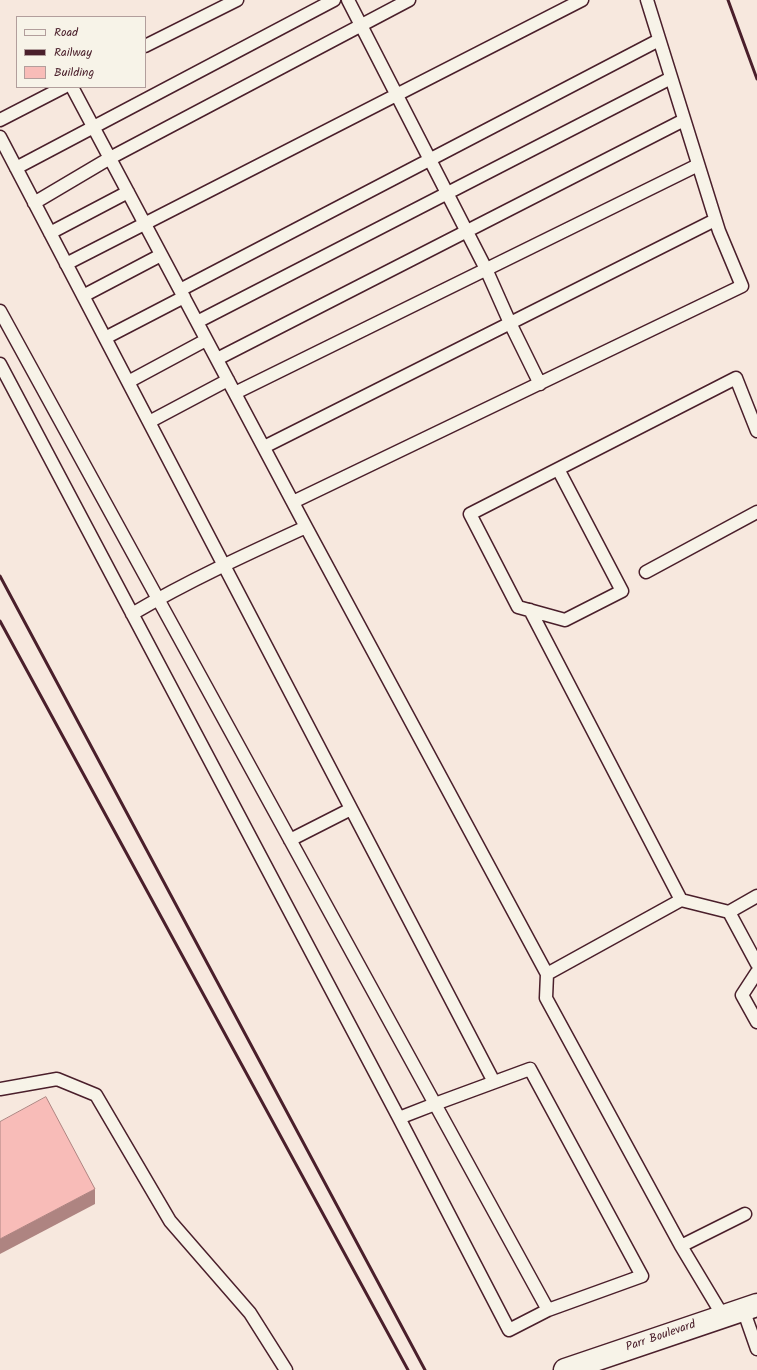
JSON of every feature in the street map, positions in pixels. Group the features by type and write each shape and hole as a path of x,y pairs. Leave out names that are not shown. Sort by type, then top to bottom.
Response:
{"street":[{"name":"Parr Boulevard","path":"565,1370 750,1307"}],"lane":[{"path":"146,46 237,0"},
{"path":"16,168 334,0"},
{"path":"348,0 448,193 486,269 510,323 540,384"},
{"path":"34,203 110,158 409,0"},
{"path":"66,264 582,0"},
{"path":"293,502 742,286 715,220 647,0"},
{"path":"105,338 182,294 431,160 659,40"},
{"path":"197,322 671,78"},
{"path":"0,120 62,88"},
{"path":"73,88 206,340 548,974 546,998 681,1246 722,1316"},
{"path":"217,359 684,120"},
{"path":"0,137 494,1082"},
{"path":"235,393 698,165"},
{"path":"50,233 128,192"},
{"path":"264,447 715,220"},
{"path":"83,296 161,255"},
{"path":"0,311 548,1310"},
{"path":"128,382 206,340"},
{"path":"0,364 399,1118 509,1330 548,1310 642,1276 530,1069 399,1118"},
{"path":"558,469 622,591 566,620 518,607 470,514 558,469 736,378 757,431"},
{"path":"149,422 228,380"},
{"path":"646,572 757,512"},
{"path":"132,614 223,565 306,526"},
{"path":"530,610 681,900"},
{"path":"290,840 351,809"},
{"path":"548,974 681,900 729,912 757,896"},
{"path":"729,912 757,964"},
{"path":"757,972 742,995 757,1022"},
{"path":"0,1089 57,1079 96,1095 170,1221 250,1313 286,1370"},
{"path":"681,1246 745,1214"},
{"path":"750,1307 757,1349"}],"building":[{"path":"46,1097 95,1189 0,1239 0,1122"}],"railway":[{"path":"728,0 757,79"},
{"path":"0,576 425,1370"},
{"path":"0,621 408,1370"}]}
